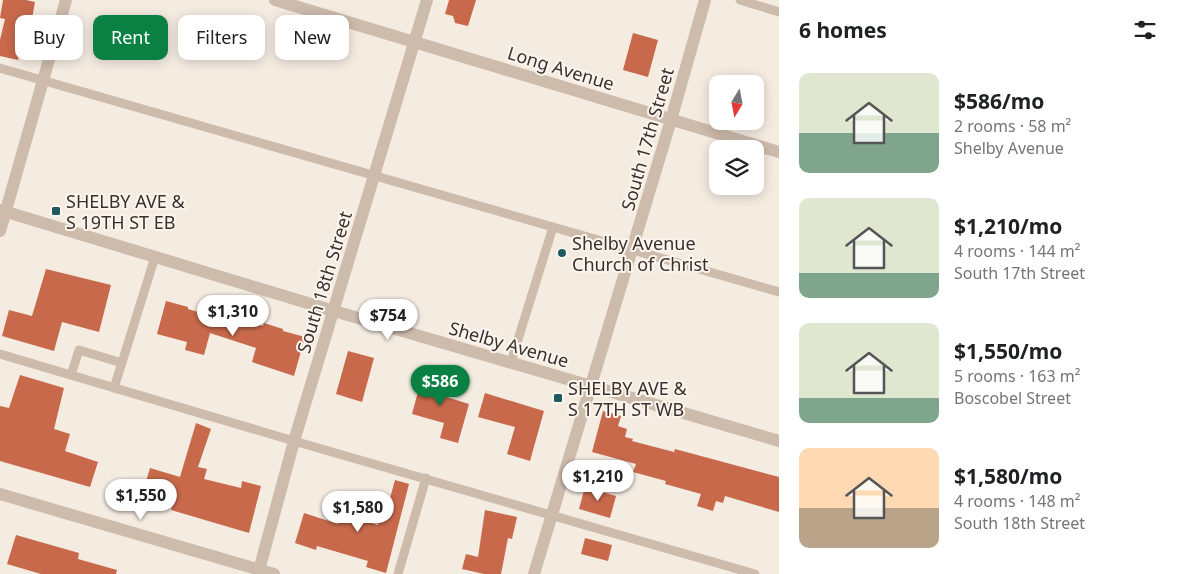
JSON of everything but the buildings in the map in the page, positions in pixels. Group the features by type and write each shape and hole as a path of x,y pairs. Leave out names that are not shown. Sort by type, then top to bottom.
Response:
{"street":[{"path":"0,231 3,211 66,0"},
{"name":"Long Avenue","path":"275,0 779,152"},
{"name":"South 18th Street","path":"258,572 294,441 427,0"},
{"name":"South 17th Street","path":"534,574 671,120 705,0"},
{"name":"Shelby Avenue","path":"3,211 334,311 779,441"},
{"path":"0,494 258,572 274,574"}],"lane":[{"path":"740,0 779,12"},
{"path":"0,68 779,292"},
{"path":"511,362 553,227"},
{"path":"114,388 155,257"},
{"path":"71,375 79,350 122,363"},
{"path":"0,354 755,574"},
{"path":"398,574 426,478"}],"place":[{"name":"SHELBY AVE & S 19TH ST EB","path":"56,211"},
{"name":"Shelby Avenue Church of Christ","path":"562,253"},
{"name":"SHELBY AVE & S 17TH ST WB","path":"558,398"}]}
